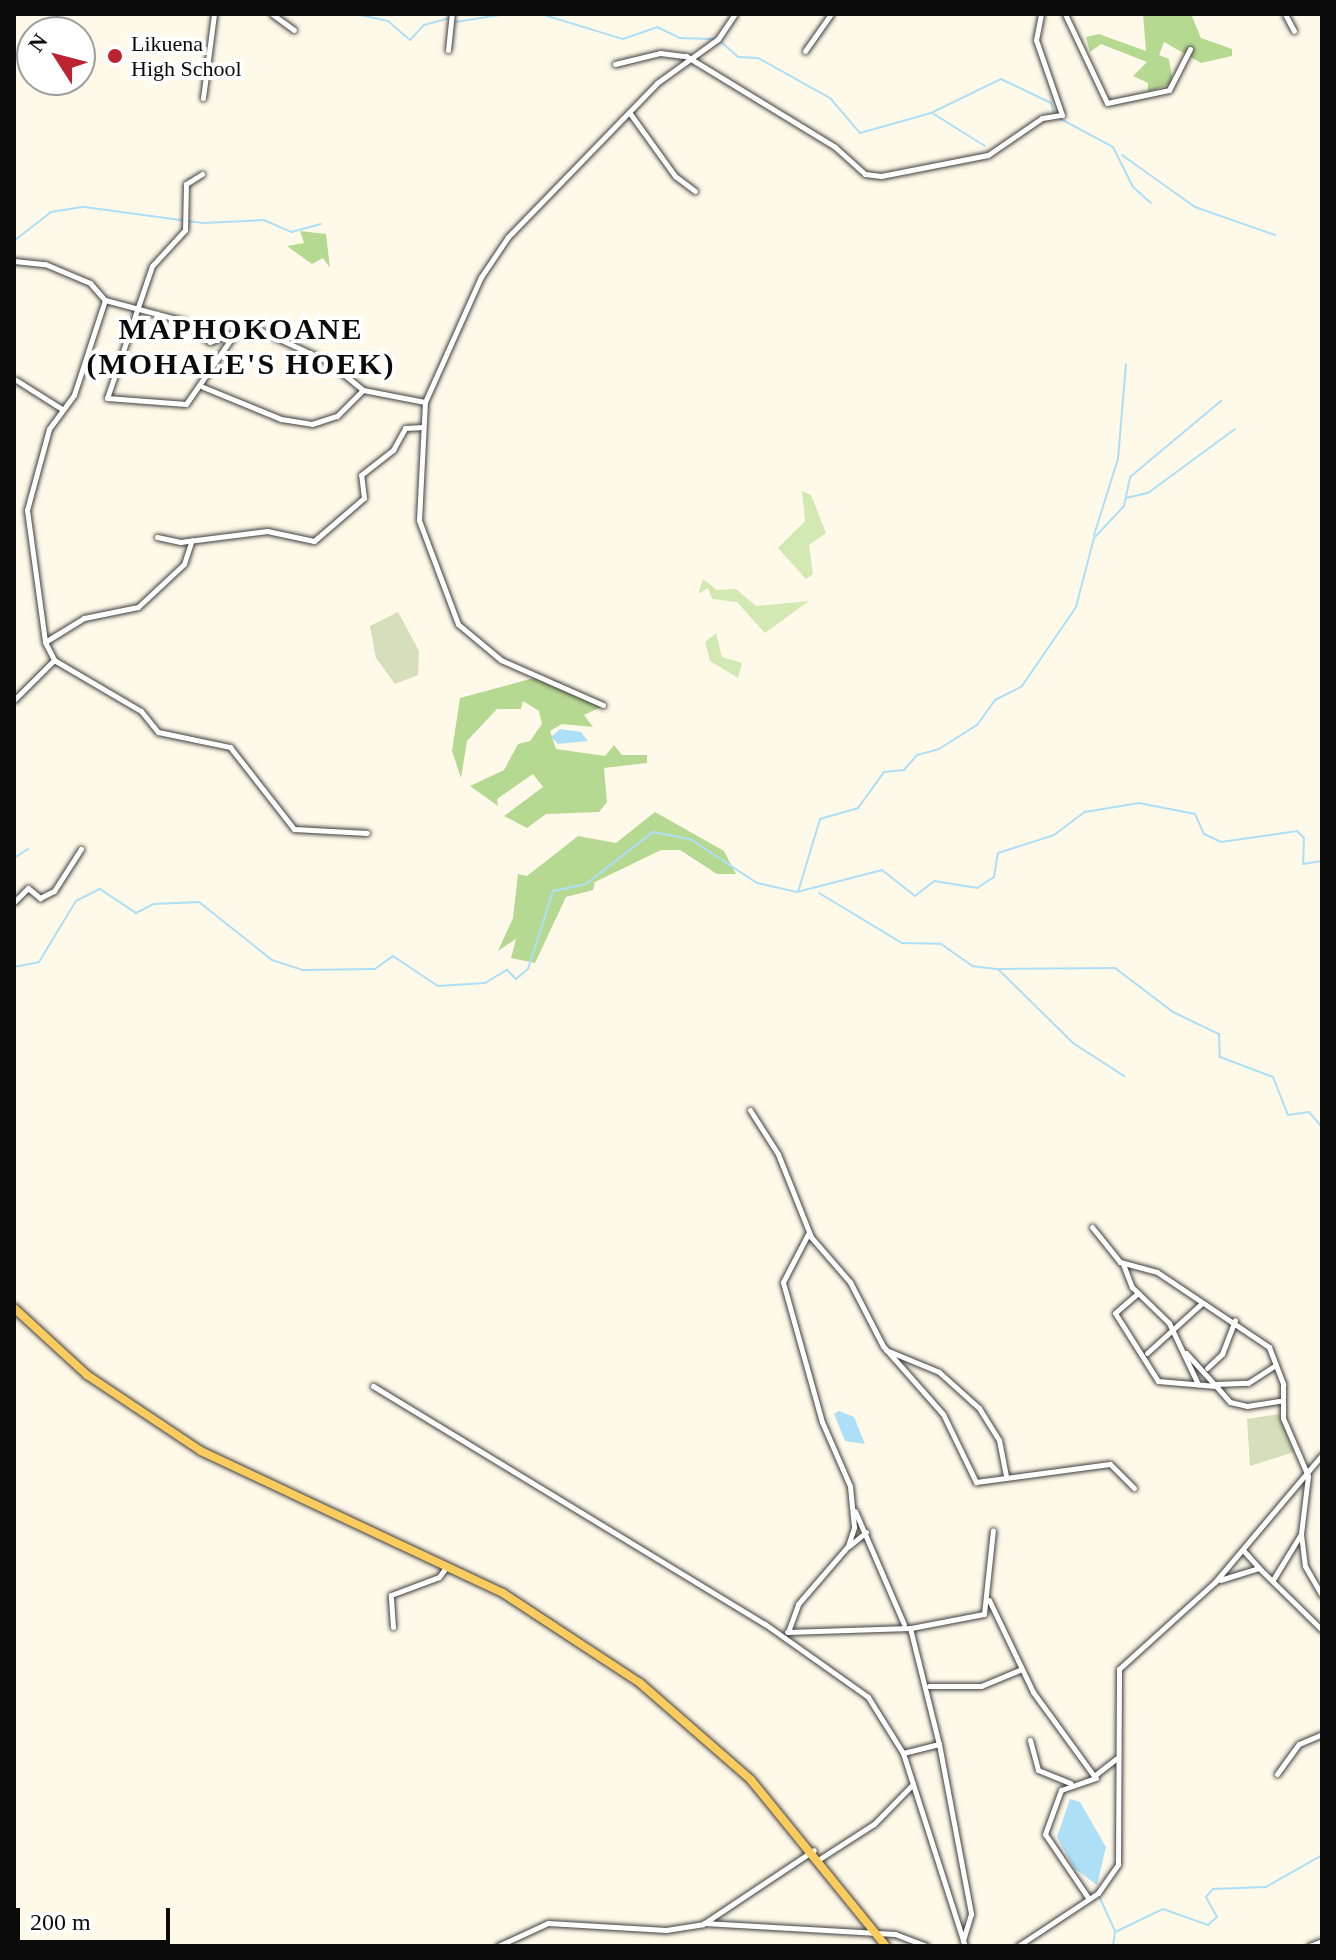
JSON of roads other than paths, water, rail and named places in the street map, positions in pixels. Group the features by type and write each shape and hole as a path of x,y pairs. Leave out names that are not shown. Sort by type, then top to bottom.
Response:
{"main road":[{"path":"14,1308 87,1375 201,1451 447,1566 540,1616 649,1690 740,1770 821,1858 886,1946"}],"street":[{"path":"203,98 214,14"},
{"path":"272,14 294,30"},
{"path":"448,50 452,14"},
{"path":"603,705 501,660 462,631 419,520 425,402 499,248 629,112 691,58 735,14"},
{"path":"805,51 831,14"},
{"path":"615,64 660,53 691,58 835,147 865,174 881,176 988,155 1042,118 1062,115 1036,43 1041,14"},
{"path":"1065,14 1107,103 1169,90 1190,49"},
{"path":"1285,14 1294,31"},
{"path":"629,112 675,176 695,191"},
{"path":"202,174 186,184 185,230 152,266 134,307 107,398 161,407 186,404 203,387 241,325 251,326 329,362 363,390 425,402"},
{"path":"14,261 84,280 105,300 184,321 206,341 234,335"},
{"path":"105,300 62,409 49,429 27,510 45,642 54,660 141,711 158,732 230,747 294,829 367,833"},
{"path":"16,380 62,409"},
{"path":"203,387 281,419 312,424 337,416 363,390"},
{"path":"157,537 192,540 267,531 314,541 364,498 361,475 393,450 405,428 423,427"},
{"path":"45,642 84,618 138,607 184,564 192,540"},
{"path":"14,700 54,660"},
{"path":"14,902 28,888 40,898 54,891 81,849"},
{"path":"750,1110 778,1154 809,1232 850,1282 886,1350 943,1414 976,1482 1110,1464 1134,1488"},
{"path":"1092,1227 1123,1263 1138,1293 1171,1327 1198,1384"},
{"path":"809,1232 783,1282 854,1508 907,1626 929,1686 971,1914 964,1944"},
{"path":"1123,1263 1157,1272 1201,1304 1235,1320 1264,1340 1276,1365 1286,1427 1308,1476 1301,1534 1305,1566 1322,1596"},
{"path":"1138,1293 1115,1313 1147,1353 1158,1381 1215,1385 1248,1383 1276,1365"},
{"path":"1147,1353 1171,1327 1201,1304"},
{"path":"1207,1368 1222,1354 1235,1320"},
{"path":"886,1350 939,1372 979,1408 996,1433 1006,1476"},
{"path":"1185,1354 1207,1368 1215,1385 1240,1405 1283,1400"},
{"path":"373,1386 776,1632 868,1697 903,1753 964,1944"},
{"path":"1018,1946 1089,1899 1118,1864 1116,1758 1119,1669 1215,1582 1308,1476 1322,1455"},
{"path":"848,1546 854,1508"},
{"path":"776,1632 907,1626 980,1616 989,1600 993,1530"},
{"path":"788,1632 798,1604 848,1546 866,1532"},
{"path":"1274,1578 1301,1534"},
{"path":"1243,1550 1322,1630"},
{"path":"393,1627 391,1595 439,1577 447,1566"},
{"path":"1215,1582 1259,1568"},
{"path":"989,1600 1022,1669 1096,1778"},
{"path":"929,1686 981,1686 1022,1669"},
{"path":"1277,1774 1299,1744 1322,1734"},
{"path":"1030,1740 1038,1770 1071,1783"},
{"path":"903,1753 939,1744"},
{"path":"1089,1899 1045,1834 1061,1790 1071,1783 1096,1778 1116,1758"},
{"path":"821,1858 874,1824 913,1784"},
{"path":"703,1924 814,1850"},
{"path":"498,1946 548,1923 666,1930 751,1921 879,1936 927,1946"},
{"path":"1309,1946 1322,1941"}],"water":[{"path":"560,729 581,732 588,741 558,744 551,737"},
{"path":"839,1411 854,1417 865,1444 845,1441 834,1414"},
{"path":"1070,1799 1080,1802 1106,1847 1097,1885 1074,1868 1057,1837"}],"waterway":[{"path":"355,14 388,21 410,40 424,25 450,18"},
{"path":"455,22 506,14"},
{"path":"520,14 531,14"},
{"path":"541,14 623,39 657,27 680,38 718,39 738,57 758,58 830,98 860,133 931,113 1001,79 1051,103 1054,113"},
{"path":"932,113 985,146"},
{"path":"1059,118 1113,147 1133,187 1151,203"},
{"path":"1122,155 1195,207 1275,235"},
{"path":"14,241 51,212 84,207 203,223 264,220 291,232 321,224"},
{"path":"1094,535 1118,459 1126,364"},
{"path":"798,892 820,819 858,808 884,772 904,770 917,755 939,749 977,725 995,700 1022,686 1076,607 1094,538 1124,506 1130,477 1221,401"},
{"path":"1126,498 1148,493 1235,429"},
{"path":"14,967 39,962 76,901 100,889 136,913 154,904 199,902 272,960 302,970 375,969 393,956 438,986 485,983 507,970 516,979 528,969 553,891 586,884 653,832 690,839 757,883 797,892 882,870 915,896 934,881 977,888 994,877 998,853 1054,835 1085,812 1139,803 1195,814 1204,834 1221,842 1297,831 1304,838 1303,864 1322,861"},
{"path":"14,858 28,849"},
{"path":"819,893 902,943 941,944 972,966 998,969 1073,1043 1124,1076"},
{"path":"998,969 1115,968 1173,1012 1219,1034 1220,1057 1273,1077 1288,1115 1309,1112 1322,1127"},
{"path":"1113,1946 1115,1932 1163,1909 1208,1925 1217,1917 1206,1897 1213,1889 1266,1887 1322,1855"},
{"path":"1098,1894 1115,1931"}],"place":[{"name":"Likuena High School","path":"115,56"}],"district":[{"name":"MAPHOKOANE (MOHALE'S HOEK)","path":"241,346"}]}
